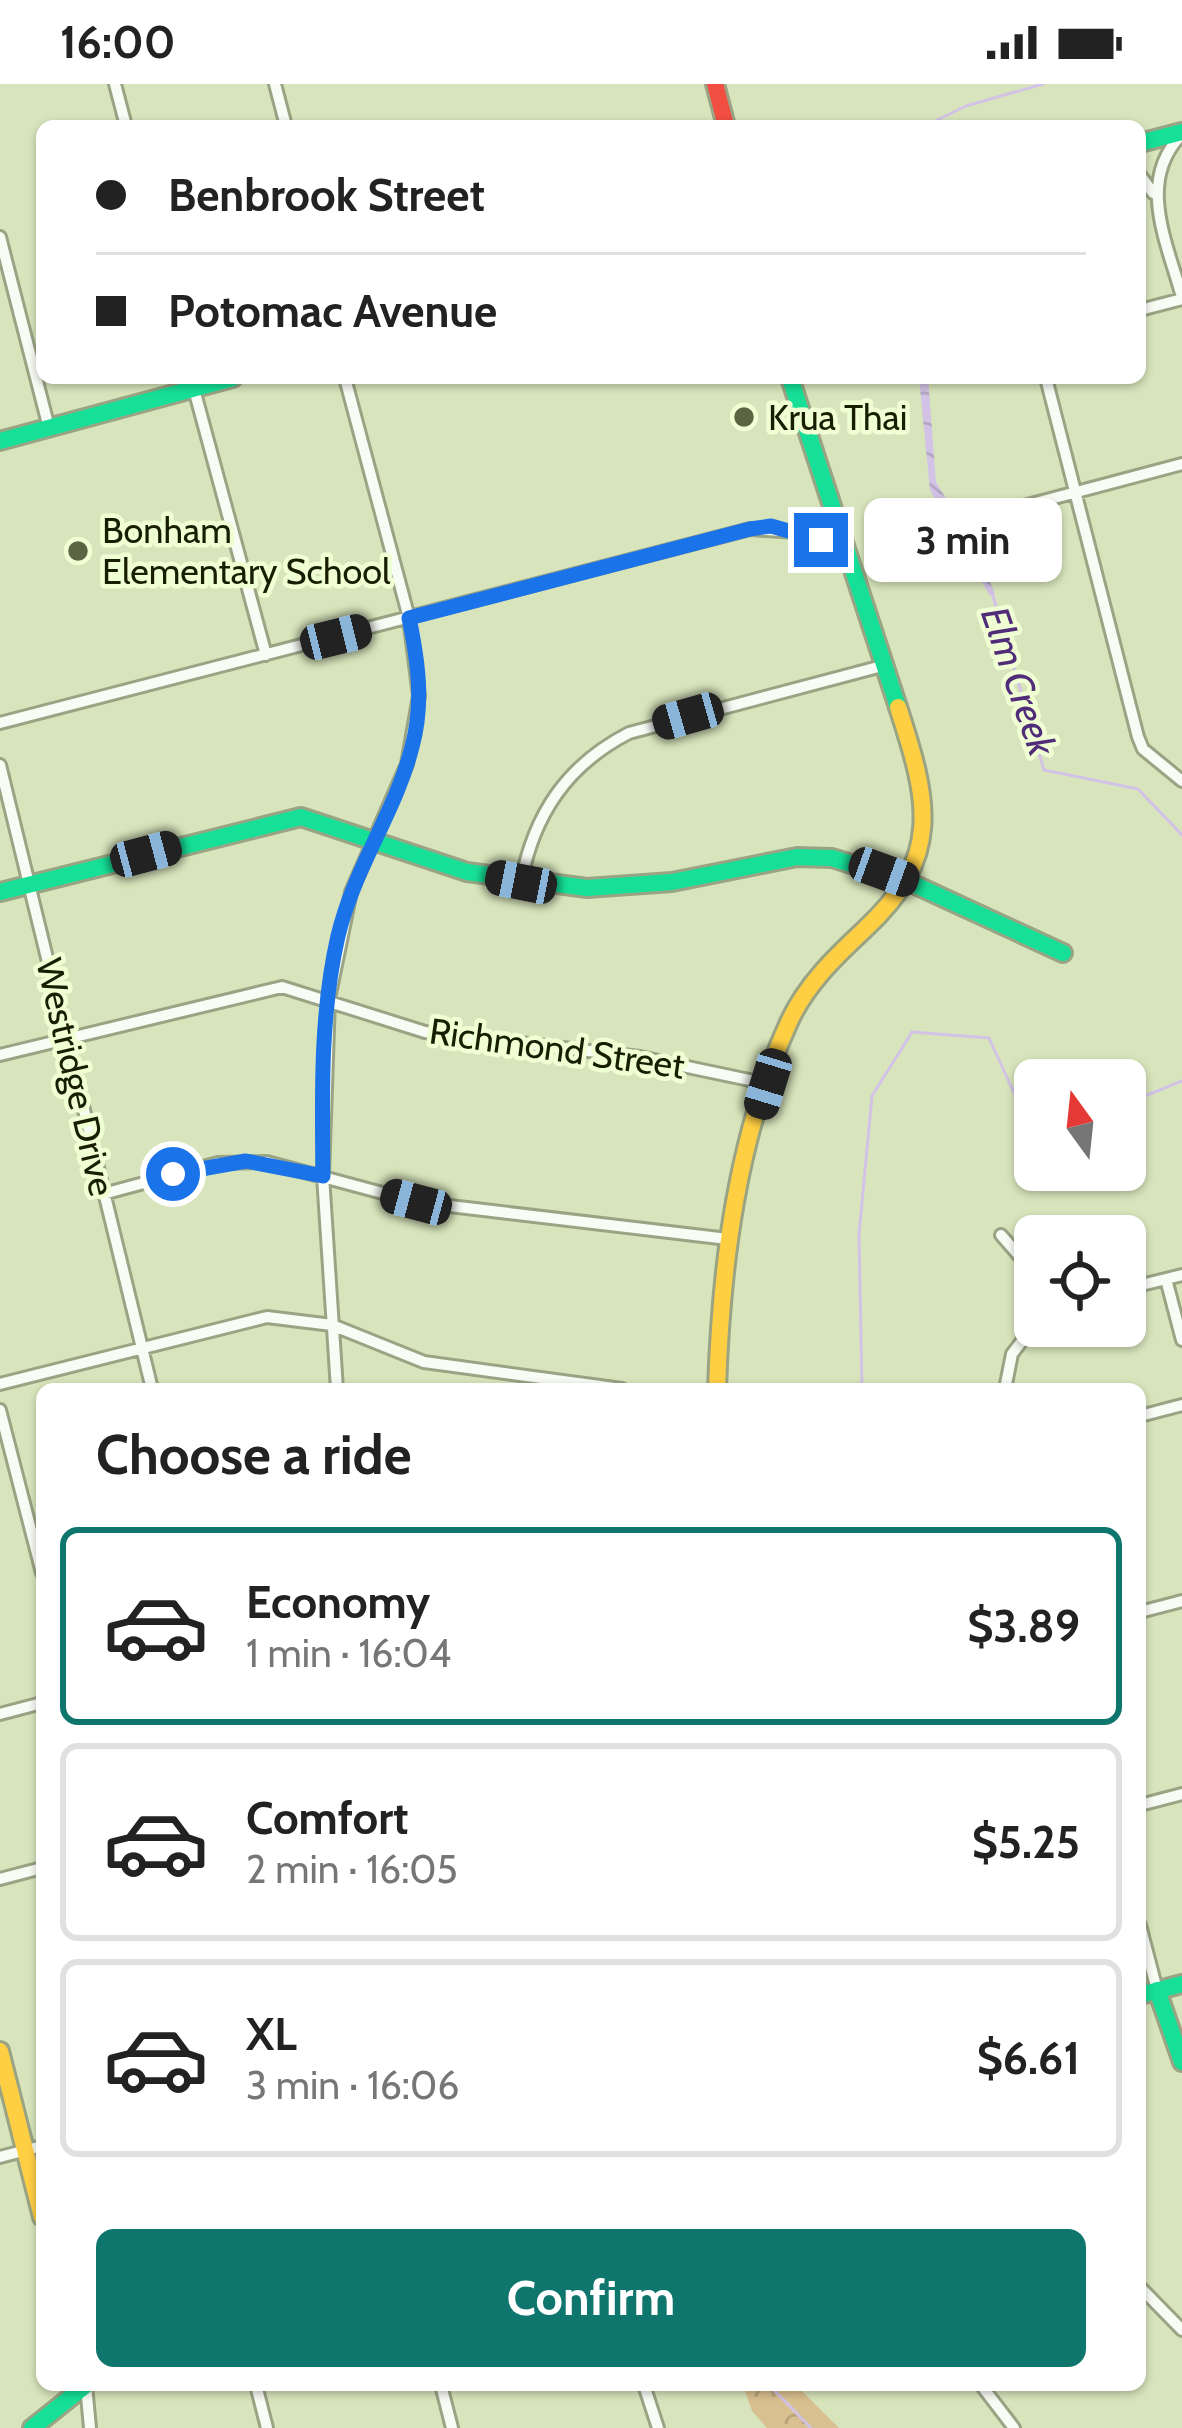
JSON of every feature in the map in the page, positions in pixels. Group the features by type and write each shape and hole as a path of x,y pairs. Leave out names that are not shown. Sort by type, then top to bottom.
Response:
{"street":[{"path":"115,84 124,120"},
{"path":"274,84 284,120"},
{"path":"719,85 725,120"},
{"path":"1146,142 1182,133"},
{"path":"1155,196 1162,163 1182,133"},
{"path":"1146,183 1155,196 1182,298 1146,308"},
{"path":"0,237 5,280 49,428"},
{"path":"0,441 189,384"},
{"path":"192,384 266,655"},
{"path":"337,1383 323,1176 329,999 338,939 371,840 407,764 417,724 419,678 409,618 346,384"},
{"path":"717,1383 728,1240 768,1084 791,1018 808,990 847,946 893,907 909,882 921,860 926,802 792,384"},
{"path":"1048,384 1141,745 1182,781"},
{"path":"1005,511 1182,464"},
{"path":"0,723 750,529 771,526 844,549"},
{"path":"521,882 528,850 548,806 566,778 605,745 629,733 882,666"},
{"name":"Westridge Drive","path":"0,765 150,1383"},
{"path":"0,892 286,819 321,821 467,872 521,882 587,887 672,882 797,857 859,863 1064,953"},
{"name":"Richmond Street","path":"0,1055 264,988 329,999 425,1032 640,1057 768,1084"},
{"path":"103,1194 232,1162 267,1162 416,1202 728,1240"},
{"path":"1001,1235 1014,1250"},
{"path":"1146,1284 1182,1275"},
{"path":"1166,1279 1182,1340"},
{"path":"0,1384 267,1318 332,1325 424,1362 578,1383"},
{"path":"1007,1383 1017,1347"},
{"path":"1146,1414 1182,1405"},
{"path":"0,1410 36,1550"},
{"path":"1146,1610 1182,1601"},
{"path":"0,1714 36,1705"},
{"path":"1146,1803 1182,1794"},
{"path":"0,1879 36,1870"},
{"path":"1182,1984 1148,1993 1182,2062"},
{"path":"0,2051 34,2149 0,2158"},
{"path":"1146,2293 1182,2330"},
{"path":"38,2425 79,2391"},
{"path":"87,2391 90,2428"},
{"path":"258,2391 267,2428"},
{"path":"443,2391 452,2428"},
{"path":"646,2391 658,2428"},
{"path":"986,2391 1014,2428"}],"green space":[{"path":"745,2391 802,2391 839,2428 767,2428 752,2411"}],"water":[{"path":"920,384 928,384 936,482 978,552 995,594 990,596 930,490"}],"waterway":[{"name":"Elm Creek","path":"937,120 966,106 1043,84"},
{"name":"Elm Creek","path":"993,596 1044,770 1138,789 1182,835"},
{"name":"Elm Creek","path":"862,1383 859,1234 872,1096 912,1032 989,1038 1014,1093"},
{"name":"Elm Creek","path":"1146,1096 1182,1081"},
{"name":"Elm Creek","path":"775,2391 811,2428"}],"traffic: fast":[{"path":"1146,141 1182,132"},
{"path":"0,441 211,384"},
{"path":"792,384 898,707"},
{"path":"0,892 301,817 467,872 587,888 672,882 797,857 832,858 909,882 1063,953"},
{"path":"1146,1993 1182,1984"},
{"path":"1157,1990 1182,2062"},
{"path":"32,2428 78,2391"}],"traffic: slow":[{"path":"717,1383 735,1202 771,1065 804,996 889,903 918,852 922,800 898,707"},
{"path":"0,2051 36,2193"}],"traffic: jam":[{"path":"715,84 724,120"}],"place":[{"name":"Krua Thai","path":"744,417"},
{"name":"Bonham Elementary School","path":"78,551"}],"route":[{"path":"173,1174 246,1161 323,1176 322,1070 338,939 371,840 407,764 417,724 419,678 409,618 750,529 771,526 821,540"}]}
